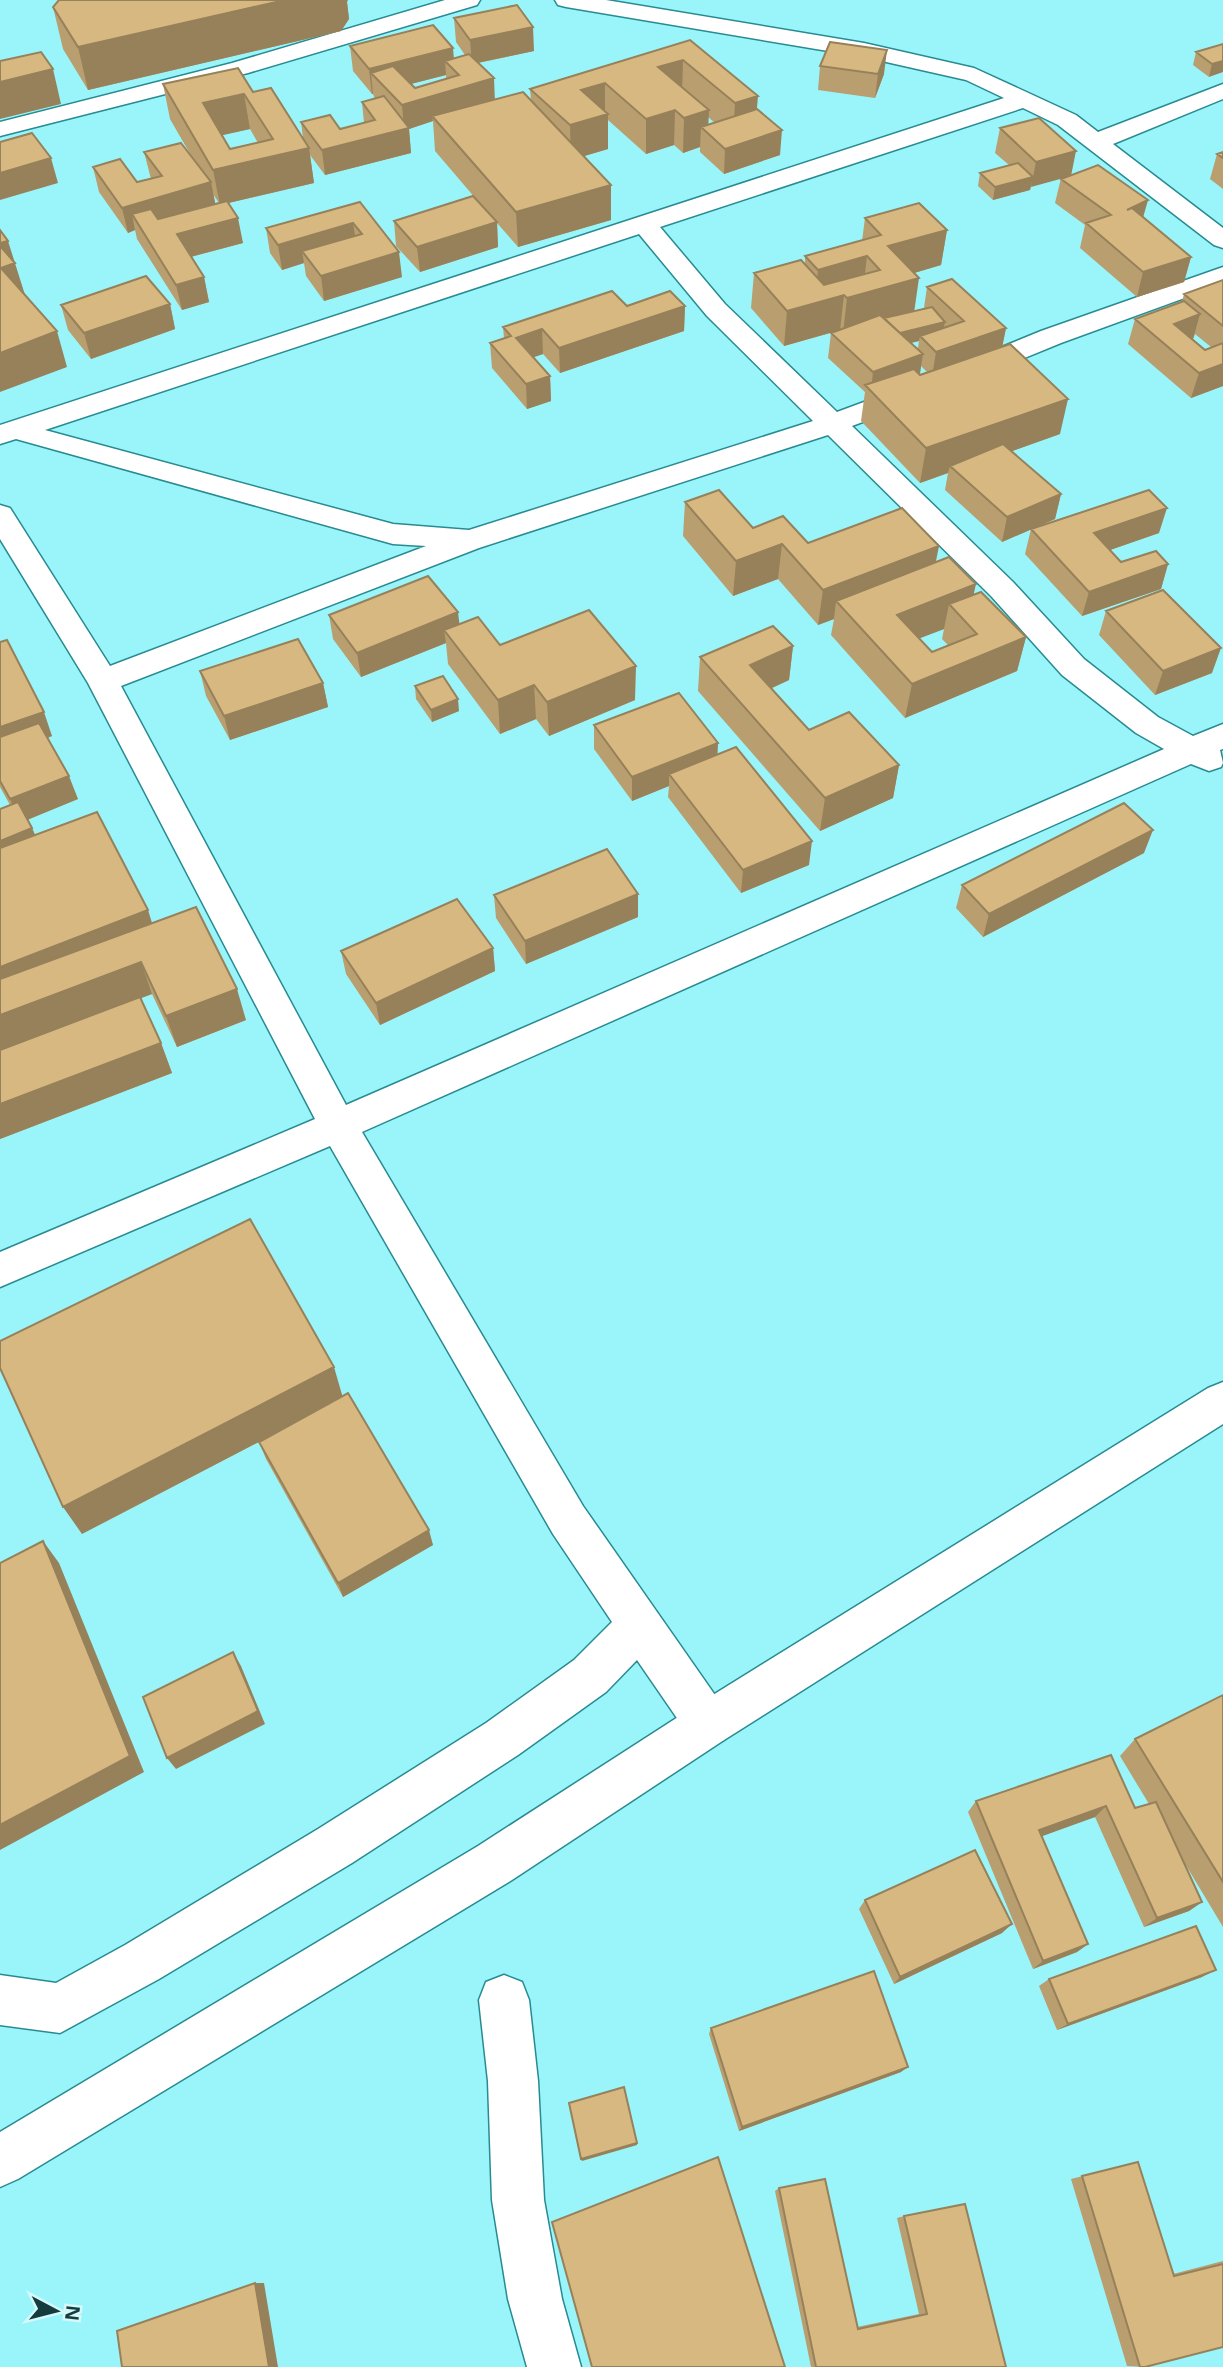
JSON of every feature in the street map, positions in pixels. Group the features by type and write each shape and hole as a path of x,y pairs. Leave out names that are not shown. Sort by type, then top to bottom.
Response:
{"main road":[{"path":"0,130 240,68 469,0"},
{"path":"566,0 864,50 974,75 1067,120 1098,141 1223,240"},
{"path":"1098,141 1223,91"},
{"path":"7,432 1026,99"},
{"path":"643,223 716,310 1002,589 1073,667 1147,725 1213,751"},
{"path":"103,681 473,539 617,491 836,425 1051,337 1223,275"},
{"path":"7,432 393,534 473,539"},
{"path":"0,515 103,681 338,1126 568,1520 708,1724"},
{"path":"393,534 411,563"},
{"path":"0,1270 1213,751"},
{"path":"0,2161 495,1863 708,1724 1223,1401"},
{"path":"0,2000 60,2008 142,1962 335,1846 502,1739 590,1675 639,1626"},
{"path":"504,2000 513,2081 518,2200 535,2299 554,2367"}],"building":[{"path":"59,0 285,0 78,47 53,7"},
{"path":"517,5 533,27 470,40 454,18"},
{"path":"433,25 453,48 369,69 350,46"},
{"path":"690,40 758,96 735,103 683,60 658,67 709,110 684,118 675,110 646,119 605,83 581,90 608,114 570,125 530,89"},
{"path":"830,42 887,50 878,74 820,66"},
{"path":"1223,44 1223,61 1212,64 1196,52"},
{"path":"41,52 53,69 0,82 0,61"},
{"path":"469,54 494,78 402,105 371,73 393,66 415,88 459,75 445,61"},
{"path":"238,68 253,92 271,88 309,148 213,170 163,84","holes":["244,94 273,139 230,149 203,103"]},
{"path":"523,92 611,185 516,212 432,116"},
{"path":"384,96 409,128 322,150 301,122 330,115 340,129 375,120 362,102"},
{"path":"757,109 782,130 725,149 701,127"},
{"path":"1039,118 1076,151 1036,162 1000,128"},
{"path":"32,133 51,158 0,173 0,142"},
{"path":"181,143 211,182 122,208 93,167 120,159 137,182 162,176 144,152"},
{"path":"1018,163 1033,177 995,187 980,173"},
{"path":"1098,165 1148,200 1127,210 1132,208 1191,257 1143,272 1086,223 1111,215 1061,179"},
{"path":"473,196 497,222 417,247 394,221"},
{"path":"227,201 238,218 177,234 204,277 176,285 132,214 151,209 158,219"},
{"path":"360,202 399,252 321,276 302,251 362,234 353,223 278,245 266,228"},
{"path":"919,203 947,230 888,246 919,278 787,311 754,273 801,260 824,285 880,270 867,256 818,270 805,256 881,235 865,218"},
{"path":"0,230 8,241 0,243"},
{"path":"0,246 15,263 1,268 57,331 0,353"},
{"path":"146,276 170,304 84,333 61,305"},
{"path":"952,279 1006,328 936,352 920,336 964,321 927,287"},
{"path":"1223,280 1223,326 1184,294"},
{"path":"612,291 627,306 670,291 685,306 559,348 542,329 516,338 550,376 526,384 490,343 511,336 503,327"},
{"path":"1184,301 1200,314 1174,324 1205,350 1223,343 1223,364 1199,373 1135,319"},
{"path":"932,307 945,322 900,333 884,318"},
{"path":"880,315 923,354 873,372 831,333"},
{"path":"1010,344 1068,399 926,448 865,385 914,369 920,375"},
{"path":"1003,444 1061,494 1007,517 950,466"},
{"path":"719,490 753,528 783,516 808,543 902,508 939,546 823,590 782,544 736,561 685,502"},
{"path":"1149,490 1167,508 1094,533 1121,562 1156,551 1168,564 1089,592 1031,529"},
{"path":"949,557 976,584 897,615 932,652 977,634 949,604 981,592 1026,637 912,684 836,601"},
{"path":"428,576 458,612 357,653 329,615"},
{"path":"1163,590 1221,648 1163,671 1106,611"},
{"path":"589,610 636,666 547,702 534,685 498,700 444,630 478,617 500,645"},
{"path":"773,626 793,646 750,665 809,730 849,712 899,765 825,798 700,657"},
{"path":"298,639 323,683 224,716 200,671"},
{"path":"7,640 44,712 0,727 0,642"},
{"path":"443,676 458,699 431,710 415,686"},
{"path":"679,693 718,743 632,777 594,725"},
{"path":"39,723 69,776 10,799 0,781 0,737"},
{"path":"736,747 812,841 743,870 669,774"},
{"path":"18,802 32,828 0,841 0,809"},
{"path":"1124,803 1153,830 989,914 962,885"},
{"path":"97,812 148,910 0,967 0,848"},
{"path":"607,849 638,894 525,941 494,895"},
{"path":"457,899 493,948 376,1003 341,951"},
{"path":"196,907 237,989 166,1016 141,962 0,1015 0,979"},
{"path":"140,997 161,1043 0,1104 0,1050"},
{"path":"250,1219 334,1367 63,1507 0,1368 0,1341"},
{"path":"348,1393 429,1530 338,1583 259,1442"},
{"path":"43,1541 130,1756 0,1825 0,1563"},
{"path":"233,1652 258,1711 167,1758 143,1697"},
{"path":"1223,1695 1223,1882 1135,1739"},
{"path":"1111,1755 1135,1808 1156,1802 1202,1902 1157,1918 1106,1806 1039,1830 1088,1944 1043,1961 976,1801"},
{"path":"975,1850 1012,1924 900,1977 865,1900"},
{"path":"1196,1926 1216,1970 1068,2024 1049,1979"},
{"path":"874,1971 908,2067 742,2127 711,2028"},
{"path":"624,2087 637,2143 581,2159 569,2103"},
{"path":"718,2157 785,2367 592,2367 552,2222"},
{"path":"1138,2162 1174,2276 1223,2264 1223,2347 1145,2367 1140,2367 1082,2176"},
{"path":"825,2179 858,2329 927,2314 904,2216 965,2204 1006,2367 816,2367 779,2188"},
{"path":"255,2283 269,2367 122,2367 117,2331"}]}
